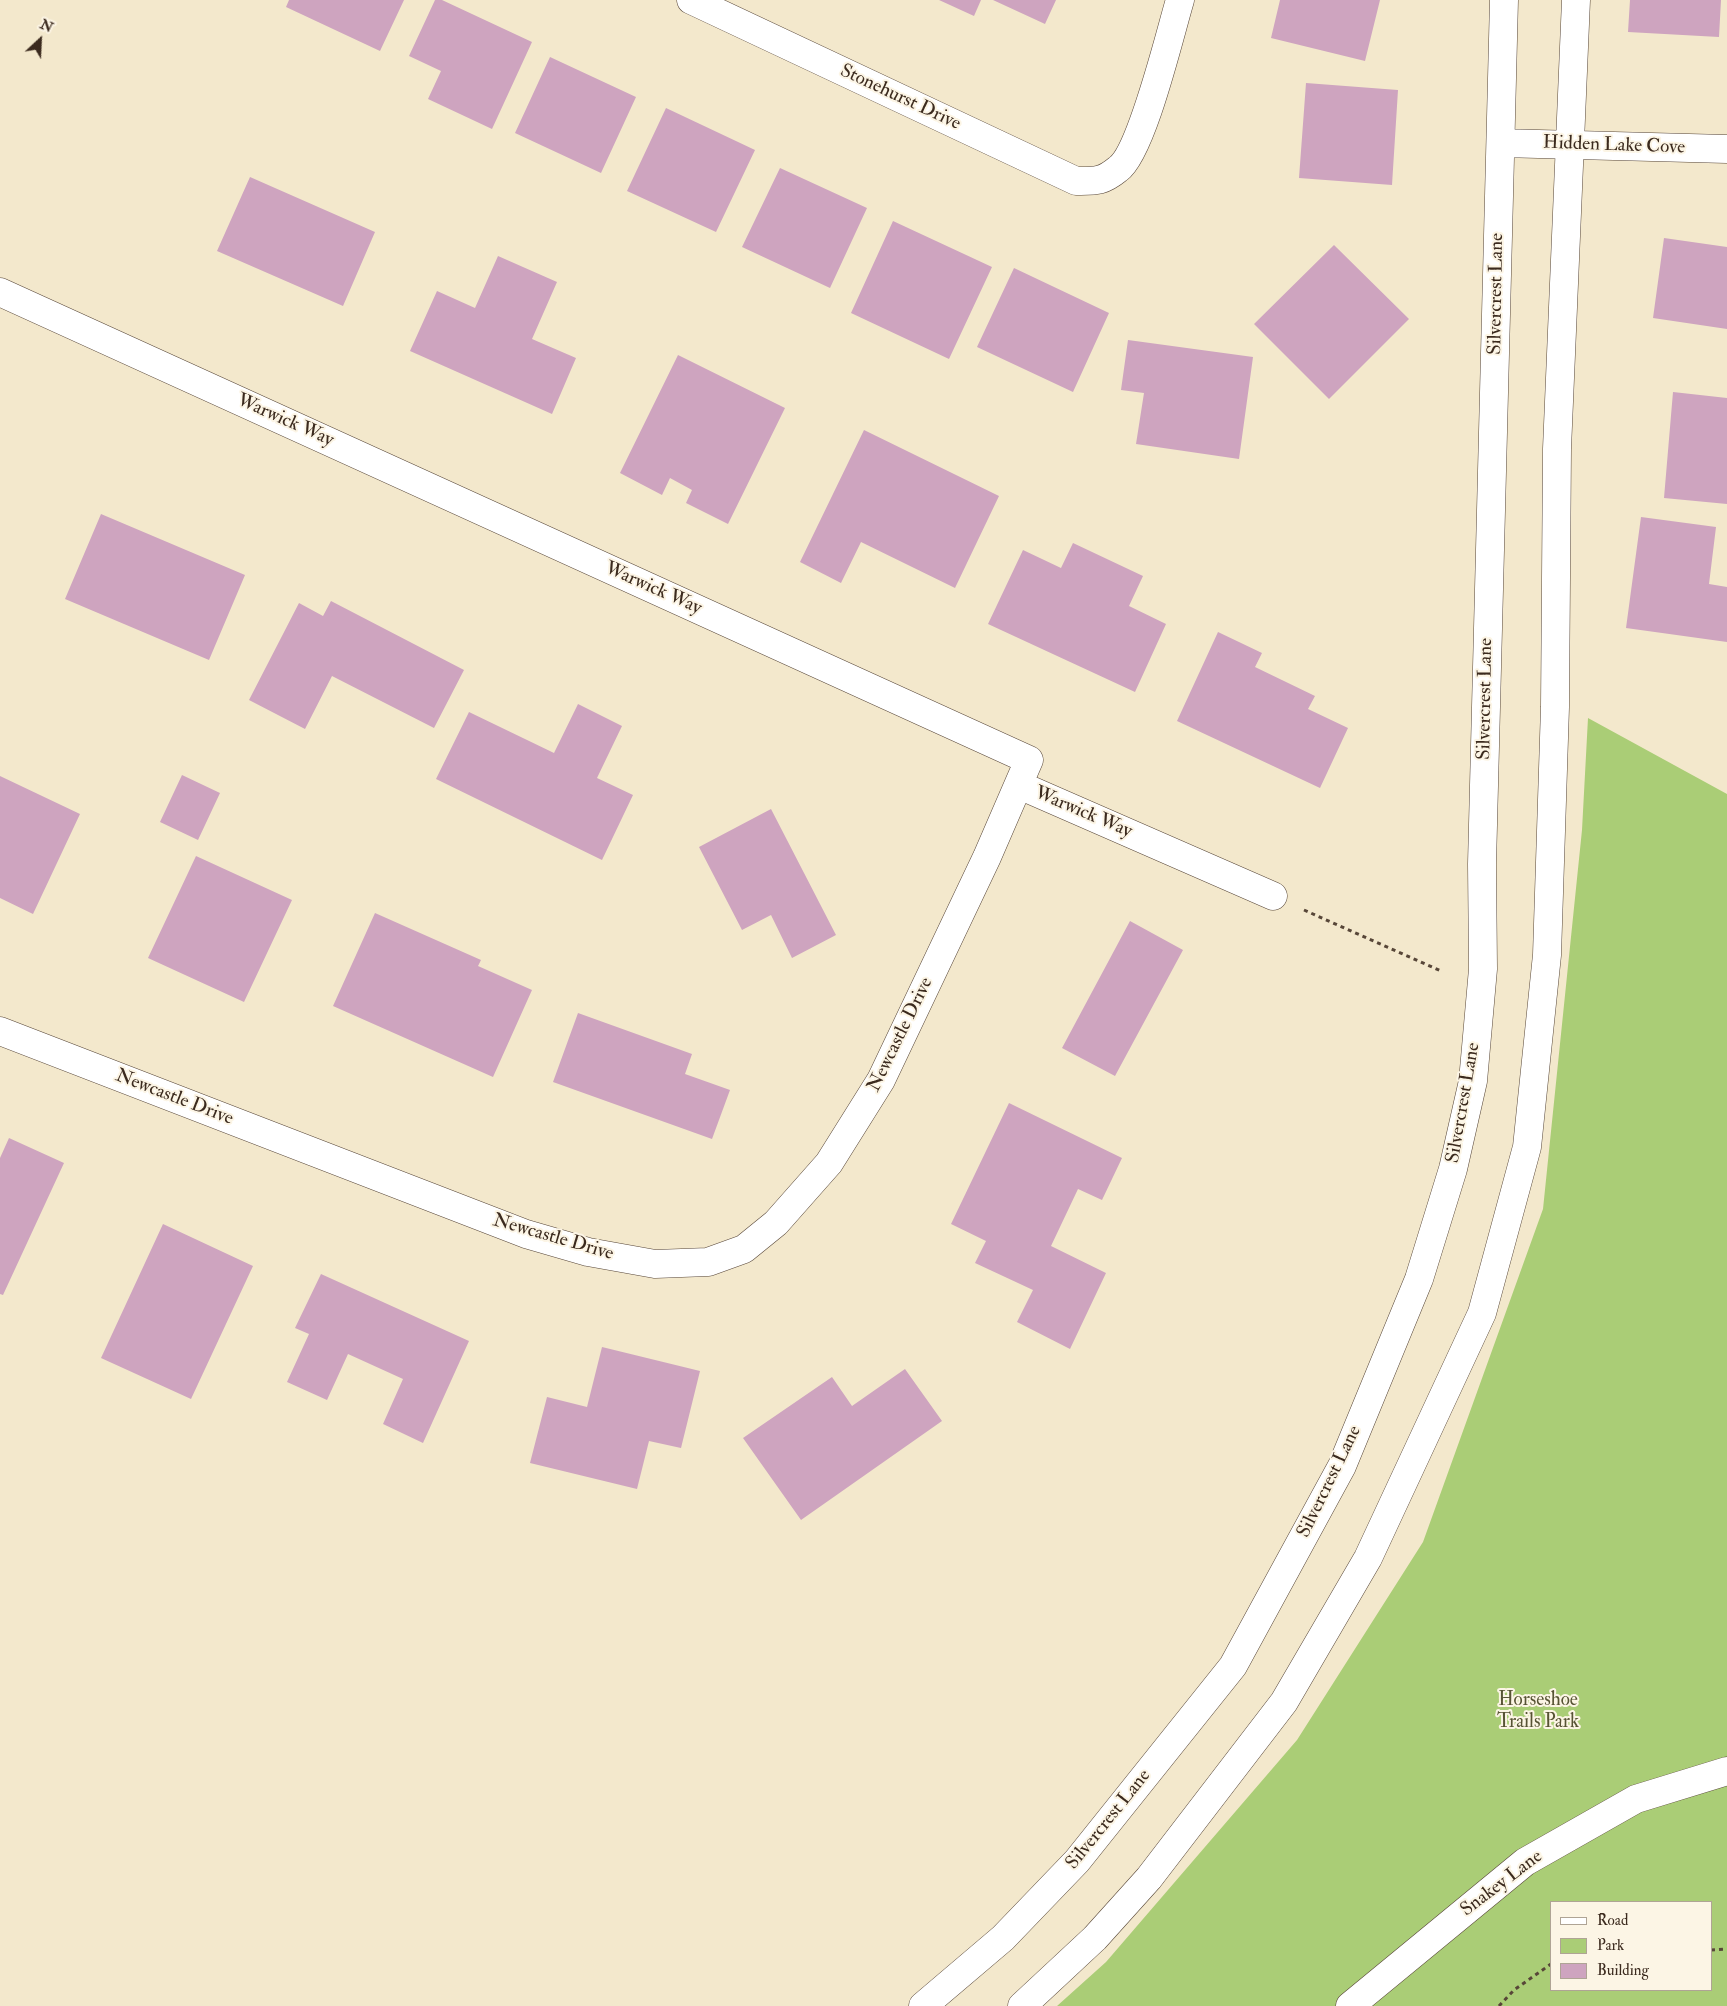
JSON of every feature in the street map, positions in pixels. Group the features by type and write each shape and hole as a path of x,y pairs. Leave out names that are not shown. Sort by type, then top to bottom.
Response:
{"street":[{"name":"Stonehurst Drive","path":"691,0 1076,181 1099,181 1120,168 1140,136 1180,0"},
{"name":"Silvercrest Lane","path":"937,2002 1003,1938 1077,1861 1233,1666 1342,1466 1419,1279 1453,1169 1473,1081 1483,969 1482,864 1504,0"},
{"path":"1022,2006 1095,1938 1149,1878 1284,1702 1368,1558 1482,1313 1527,1147 1547,955 1555,707 1557,449 1576,0"},
{"name":"Hidden Lake Cove","path":"1501,143 1727,149"},
{"name":"Warwick Way","path":"0,292 1029,760 1019,785 1274,896"},
{"name":"Newcastle Drive","path":"0,1031 526,1234 588,1252 655,1264 708,1262 744,1250 776,1223 829,1164 881,1080 1019,785"},
{"name":"Snakey Lane","path":"1350,2006 1525,1862 1636,1799 1727,1771"}],"path":[{"path":"1274,896 1441,971"},
{"path":"1712,1950 1727,1949"},
{"path":"1498,2006 1514,1990 1550,1965"}],"green space":[{"name":"Horseshoe Trails Park","path":"1588,718 1727,794 1727,2006 1057,2006 1106,1962 1297,1740 1423,1542 1543,1209 1582,830"}],"building":[{"path":"289,0 404,0 380,51 286,7"},
{"path":"435,0 442,0 532,42 492,129 428,99 441,71 409,56"},
{"path":"939,0 981,0 974,16"},
{"path":"993,0 1056,0 1045,24"},
{"path":"1280,0 1380,0 1365,61 1271,38"},
{"path":"1630,0 1721,0 1719,37 1628,32"},
{"path":"550,57 636,97 601,173 515,133"},
{"path":"1306,83 1398,90 1392,185 1299,178"},
{"path":"666,108 755,150 716,232 627,191"},
{"path":"780,168 867,208 830,288 742,247"},
{"path":"250,177 375,232 343,306 217,251"},
{"path":"893,221 992,267 949,359 851,313"},
{"path":"1664,238 1727,247 1727,329 1653,318"},
{"path":"1334,245 1409,319 1329,399 1254,324"},
{"path":"498,256 557,282 532,339 576,358 552,414 410,351 437,291 475,308"},
{"path":"1014,268 1109,313 1073,392 977,347"},
{"path":"1128,340 1253,357 1239,459 1136,444 1144,393 1121,390"},
{"path":"678,355 785,408 728,524 686,503 692,490 670,478 662,495 620,473"},
{"path":"1673,392 1727,398 1727,504 1664,498"},
{"path":"864,430 999,496 955,588 861,542 841,583 800,562"},
{"path":"101,514 245,575 209,660 65,599"},
{"path":"1641,517 1716,527 1709,584 1727,587 1727,642 1626,628"},
{"path":"1073,543 1143,576 1129,606 1166,624 1135,692 988,624 1023,550 1061,568"},
{"path":"331,601 464,670 434,728 332,676 305,729 249,700 299,603 323,616"},
{"path":"1218,632 1262,653 1255,667 1315,696 1308,709 1348,728 1320,788 1177,721"},
{"path":"578,704 622,726 597,778 633,795 602,860 436,779 469,712 554,753"},
{"path":"182,775 220,793 198,840 160,822"},
{"path":"0,776 80,814 33,914 0,898"},
{"path":"771,809 836,935 792,958 771,915 742,930 699,847"},
{"path":"196,856 292,900 244,1002 148,958"},
{"path":"375,913 481,960 478,966 532,990 493,1077 333,1006"},
{"path":"1130,921 1183,950 1115,1076 1062,1048"},
{"path":"578,1013 692,1054 685,1074 730,1090 712,1139 553,1082"},
{"path":"1009,1103 1122,1158 1102,1200 1078,1189 1051,1246 1106,1273 1070,1349 1017,1322 1033,1290 975,1263 986,1241 951,1224"},
{"path":"9,1138 64,1163 3,1295 0,1294 0,1158"},
{"path":"163,1224 253,1266 191,1399 101,1358"},
{"path":"321,1274 469,1341 423,1443 383,1424 403,1379 348,1354 327,1400 287,1382 309,1334 295,1328"},
{"path":"602,1347 700,1371 681,1448 649,1441 637,1489 530,1463 547,1397 587,1407"},
{"path":"905,1369 942,1421 801,1520 743,1438 832,1377 852,1406"}]}
